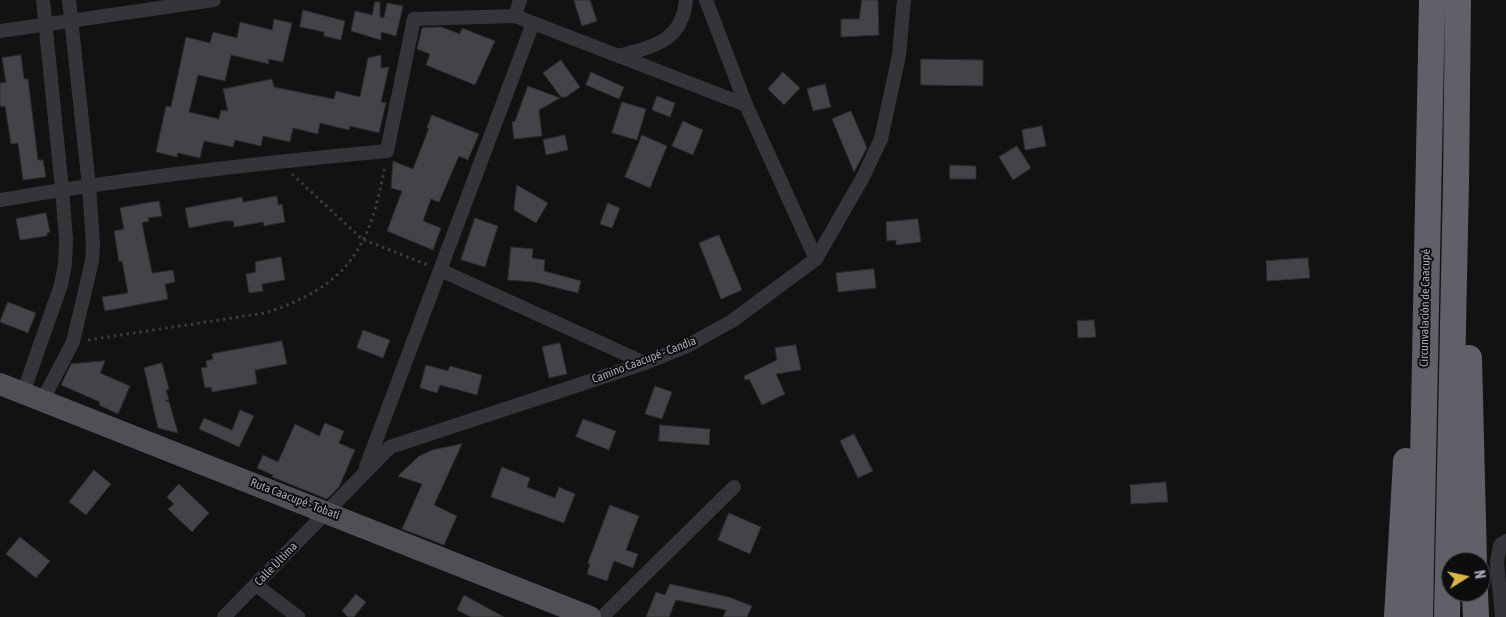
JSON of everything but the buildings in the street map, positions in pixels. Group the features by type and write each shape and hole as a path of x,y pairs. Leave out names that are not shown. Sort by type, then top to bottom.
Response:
{"highway":[{"name":"Circunvalación de Caacupé","path":"1420,617 1432,0"},
{"path":"1447,617 1458,0"},
{"path":"1397,617 1413,326 1421,243 1426,235"},
{"path":"1454,237 1461,250 1467,278 1474,552"},
{"path":"1475,602 1476,617"}],"main road":[{"name":"Ruta Caacupé - Tobatí","path":"15,392 327,512 590,617"}],"street":[{"path":"15,392 61,285 66,239 43,0"},
{"path":"15,392 73,342 92,261 93,245 89,186 69,0"},
{"path":"0,31 214,0"},
{"path":"515,16 520,0"},
{"path":"619,56 662,43 677,28 686,0"},
{"path":"706,0 746,105 816,259"},
{"name":"Camino Caacupé - Candia","path":"327,512 390,447 645,363 687,346 732,321 816,259 862,179 881,140 899,55 904,0"},
{"path":"0,200 62,189 278,161 387,151 414,20 515,16 746,105"},
{"path":"364,474 533,23"},
{"path":"440,270 645,363"},
{"path":"602,617 734,487"},
{"name":"Calle Última","path":"224,617 327,512"},
{"path":"1502,617 1497,562 1500,545 1506,541"},
{"path":"256,585 298,617"}],"path":[{"path":"73,342 246,316 292,304 317,292 338,276 357,251 373,218 387,151"},
{"path":"278,161 362,239 440,270"}]}
